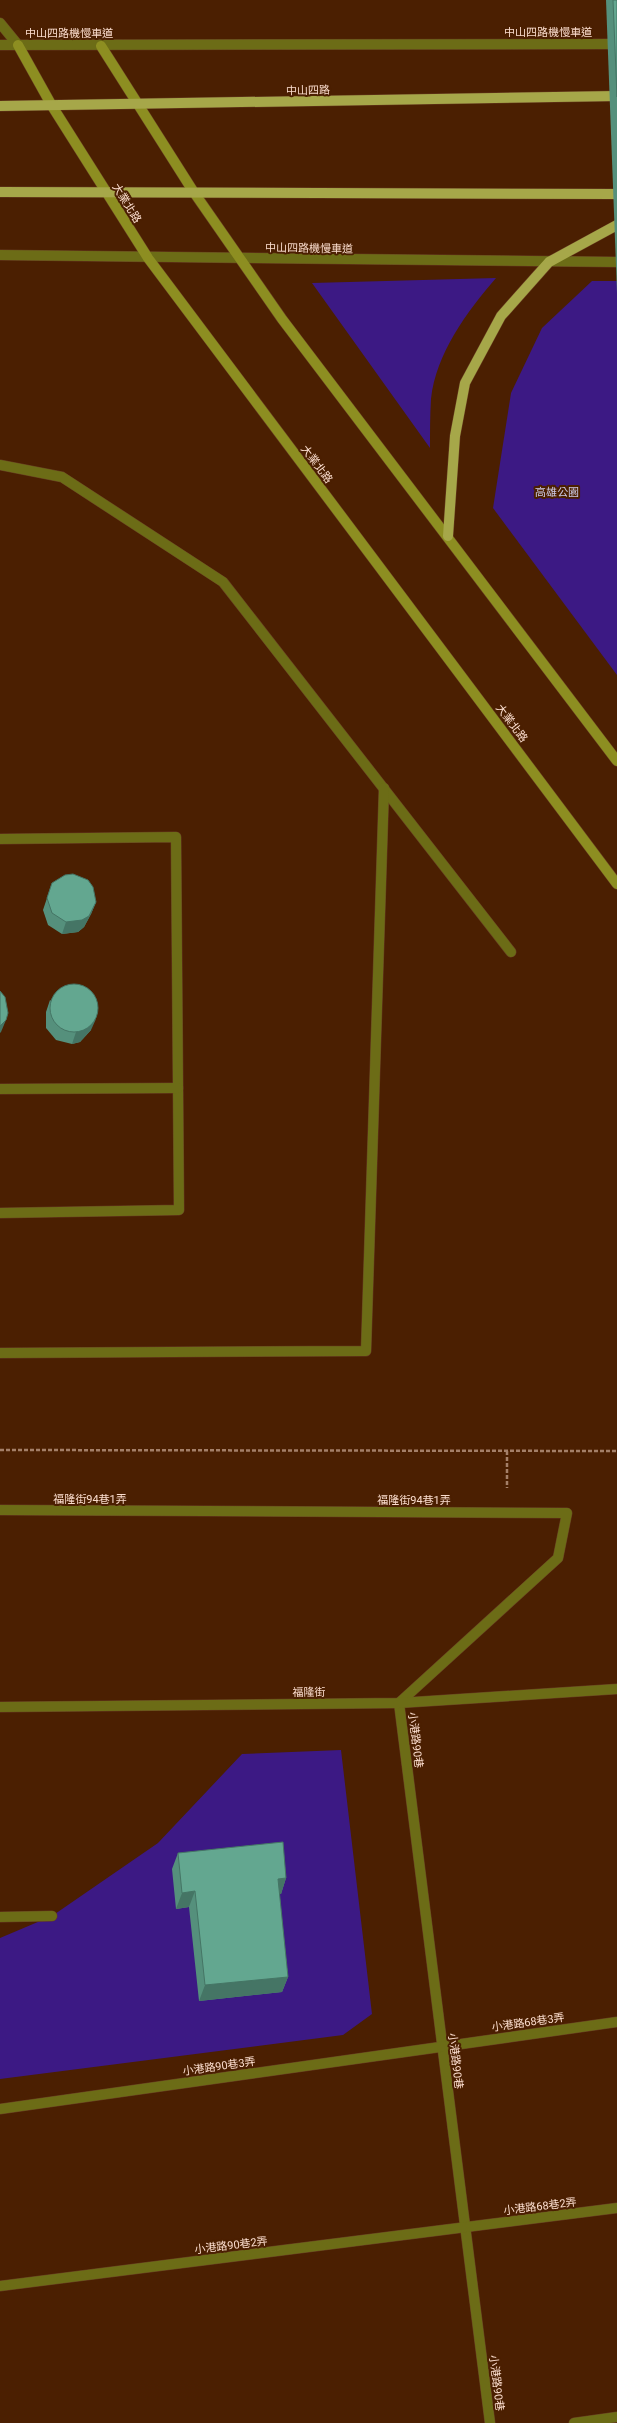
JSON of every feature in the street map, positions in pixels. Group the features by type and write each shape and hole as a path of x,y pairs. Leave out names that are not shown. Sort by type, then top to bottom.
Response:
{"main road":[{"name":"中山四路","path":"0,106 139,105 617,96"},
{"path":"0,192 193,191 617,194"},
{"path":"448,536 455,436 465,383 501,316 549,262 617,225"}],"street":[{"path":"0,23 18,45"},
{"name":"中山四路機慢車道","path":"0,45 617,44"},
{"name":"大業北路","path":"18,45 52,106 148,258 617,884"},
{"path":"101,46 193,191 282,319 448,536 617,761"},
{"name":"中山四路機慢車道","path":"0,255 148,258 617,262"},
{"path":"0,465 62,477 223,582 511,952"},
{"path":"0,1353 366,1351 384,788"},
{"path":"0,839 176,837 179,1210 0,1213"},
{"path":"0,1088 178,1088"},
{"name":"福隆街94巷1弄","path":"0,1510 567,1513 558,1558 400,1703"},
{"name":"福隆街","path":"0,1707 400,1703 617,1689"},
{"name":"小港路90巷","path":"400,1703 490,2423"},
{"path":"0,1917 52,1916"},
{"name":"小港路68巷3弄","path":"442,2046 617,2022"},
{"name":"小港路90巷3弄","path":"0,2109 442,2046"},
{"name":"小港路68巷2弄","path":"465,2228 617,2208"},
{"name":"小港路90巷2弄","path":"0,2286 465,2228"},
{"path":"574,2423 617,2417"}],"path":[{"path":"0,1450 617,1451"},
{"path":"507,1451 508,1512"}],"green space":[{"path":"496,278 474,305 454,334 439,365 431,399 430,448 312,283"},
{"name":"高雄公園","path":"592,281 617,281 617,675 493,508 511,393 542,328"},
{"path":"341,1750 372,2014 343,2035 0,2079 0,1938 52,1916 158,1843 242,1754"}],"building":[{"path":"613,0 617,0 617,97"},
{"path":"73,874 88,880 93,887 96,902 89,916 82,920 66,922 52,913 47,898 52,883 65,875"},
{"path":"74,984 83,986 91,991 96,999 98,1008 96,1017 91,1025 83,1030 74,1032 65,1030 57,1025 52,1017 50,1008 52,999 57,991 65,986"},
{"path":"0,991 5,997 8,1013 6,1020 0,1026"},
{"path":"283,1842 286,1878 278,1879 288,1977 205,1985 195,1891 182,1893 178,1853"}]}
